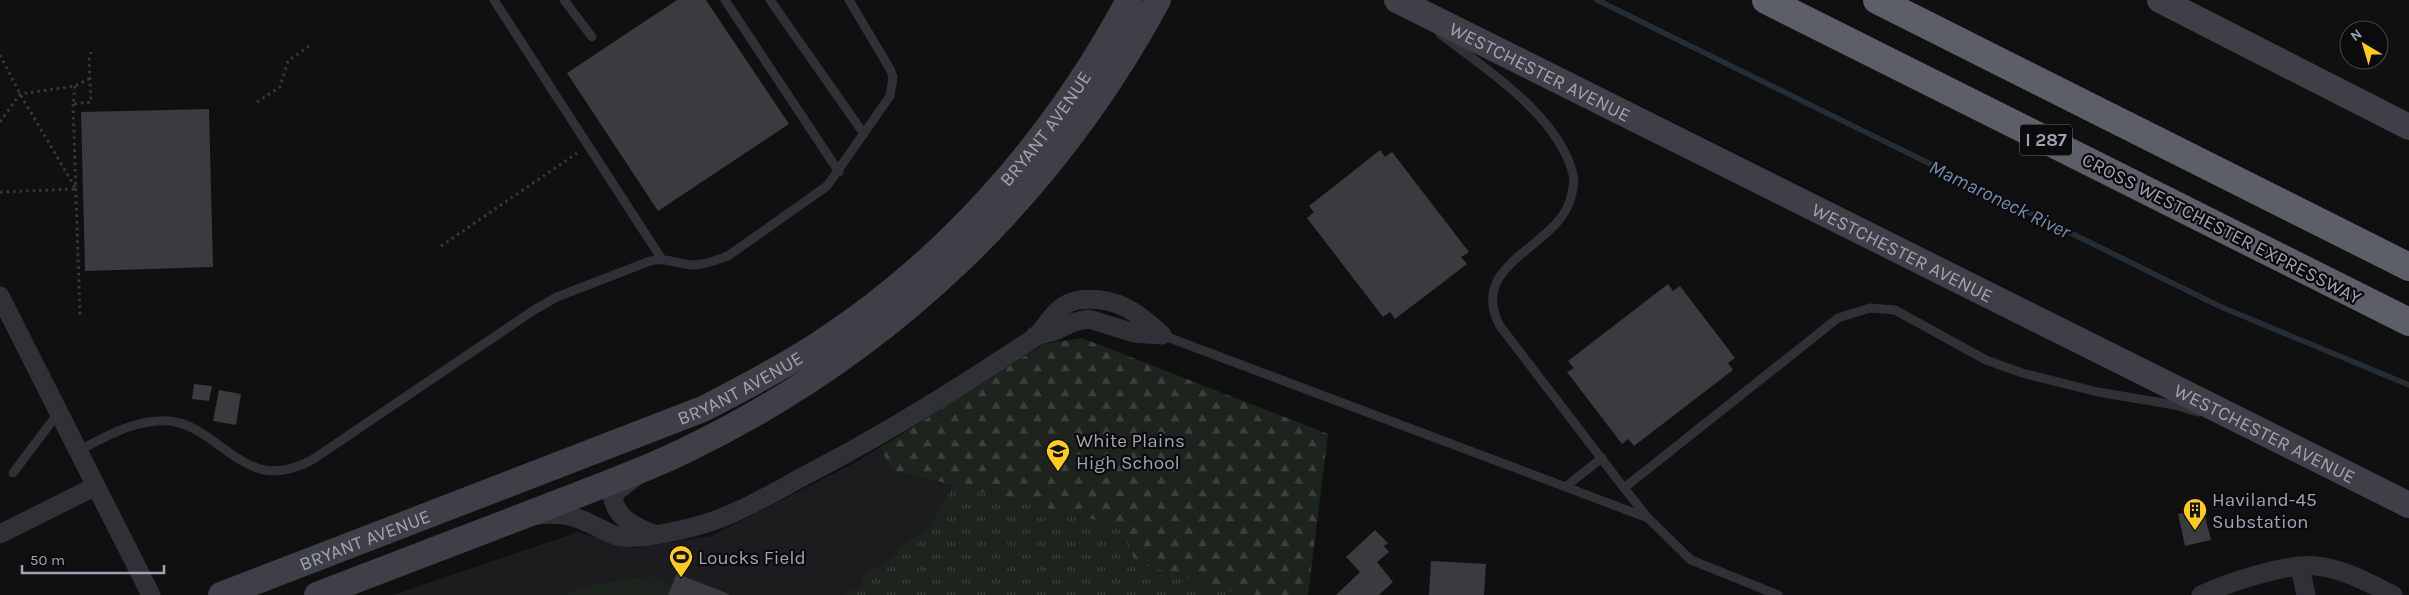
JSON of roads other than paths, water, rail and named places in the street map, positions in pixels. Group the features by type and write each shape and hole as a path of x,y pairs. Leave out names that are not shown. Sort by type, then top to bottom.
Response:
{"highway":[{"name":"CROSS WESTCHESTER EXPRESSWAY","path":"1766,0 2409,322"},
{"name":"I 287","path":"1877,0 2409,267"}],"main road":[{"name":"BRYANT AVENUE","path":"221,595 703,409 763,378 822,342 911,274 961,228 1010,174 1062,110 1089,70 1129,0"},
{"name":"BRYANT AVENUE","path":"317,595 650,467 744,420 830,366 906,311 1009,213 1053,161 1117,72 1158,0"},
{"name":"WESTCHESTER AVENUE","path":"1396,0 2409,505"},
{"path":"2160,0 2409,126"}],"street":[{"path":"2183,0 2201,21"},
{"path":"0,296 151,595"},
{"path":"528,515 566,515 618,536 632,538 674,532 713,521 784,488 868,443 1035,336 1047,321 1063,307 1077,301 1103,299 1117,302 1145,318 1162,335"},
{"path":"650,467 617,491 613,499 614,505 626,521 653,534"},
{"path":"0,534 96,486"},
{"path":"2201,595 2216,588 2270,572 2315,566 2335,570 2364,580 2393,595"},
{"path":"2300,567 2306,595"}],"lane":[{"path":"494,0 661,258"},
{"path":"564,0 592,37"},
{"path":"726,0 839,172"},
{"path":"770,0 864,134"},
{"path":"78,451 142,423 172,421 201,433 247,464 258,469 275,472 291,470 312,460 527,315 558,297 661,258 693,265 715,262 728,256 827,186 839,172 890,96 893,77 849,0"},
{"path":"1396,0 1515,93 1552,132 1564,153 1573,175 1574,187 1570,204 1562,218 1554,228 1507,265 1493,295 1492,311 1500,326 1648,518 1691,560 1778,595"},
{"path":"1624,488 1838,318 1870,308 1895,310 1986,360 2022,373 2098,392 2175,405 2267,434"},
{"path":"1162,335 1648,518"},
{"path":"13,473 59,412"},
{"path":"1565,486 1602,458"}],"waterway":[{"name":"Mamaroneck River","path":"1597,0 2219,306 2409,385"}],"place":[{"name":"White Plains High School","path":"1058,472"},
{"name":"Haviland-45 Substation","path":"2195,531"},
{"name":"Loucks Field","path":"681,578"}]}
